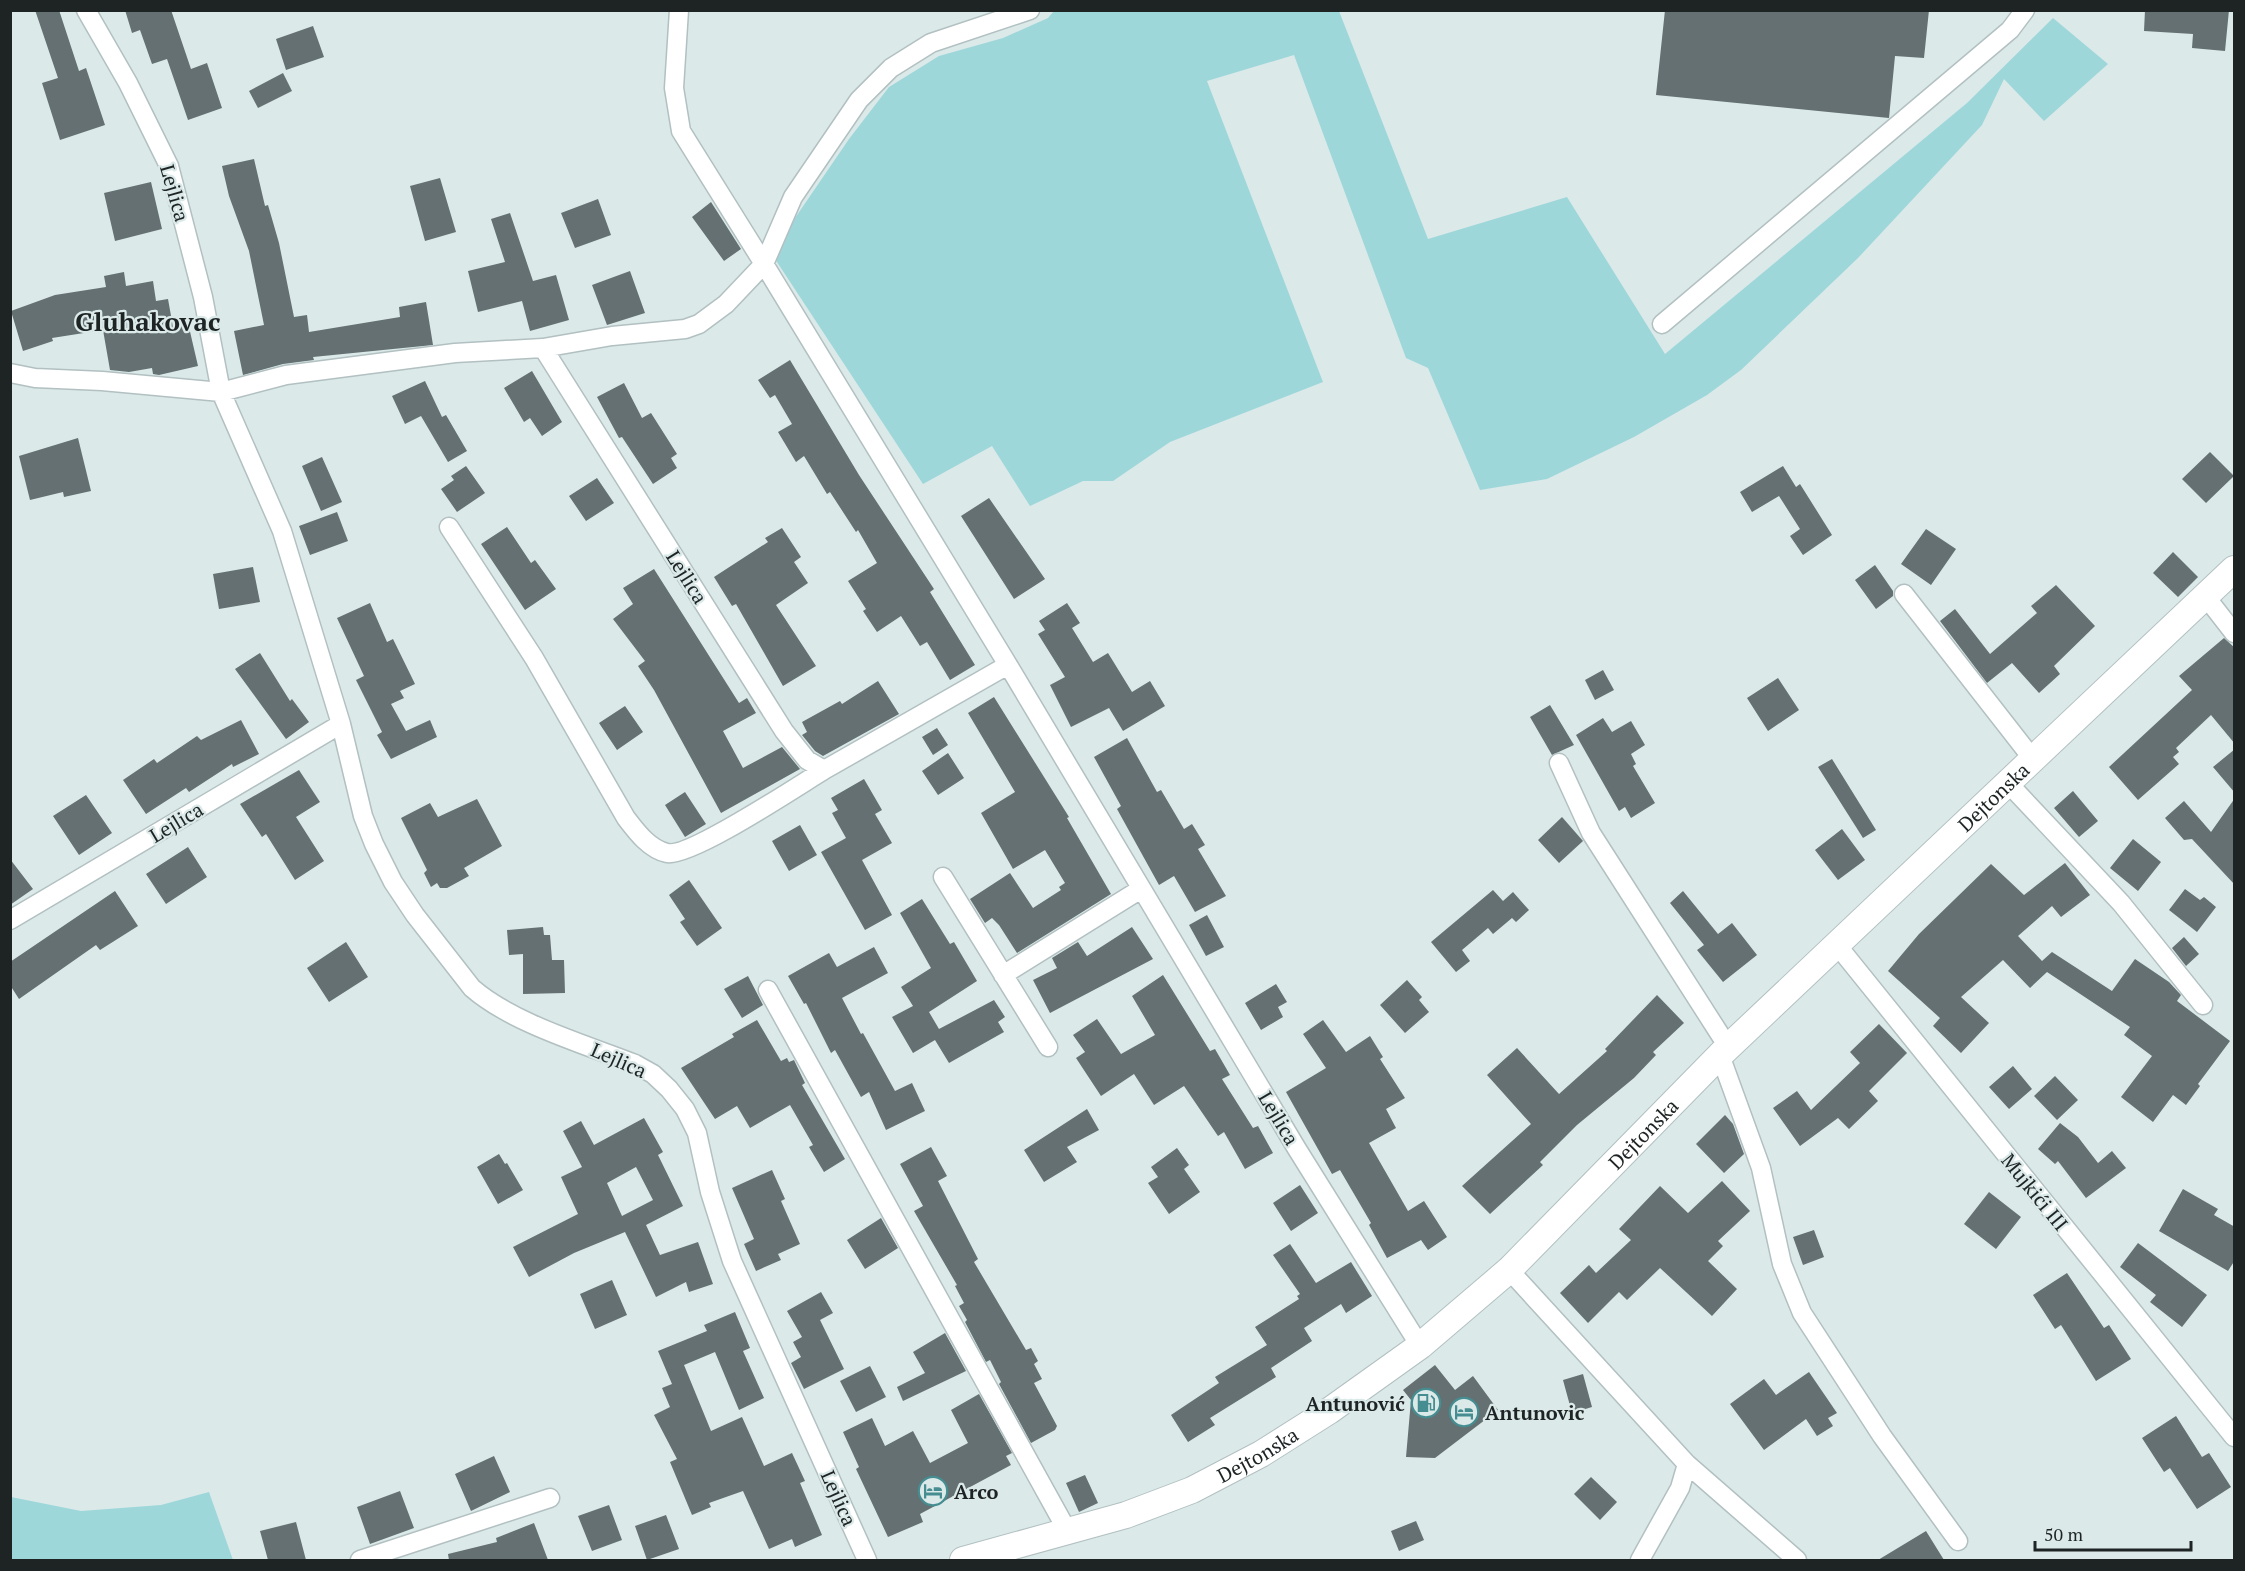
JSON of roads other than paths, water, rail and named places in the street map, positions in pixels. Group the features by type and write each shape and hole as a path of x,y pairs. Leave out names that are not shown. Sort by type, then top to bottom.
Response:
{"main road":[{"name":"Dejtonska","path":"963,1560 1126,1515 1192,1490 1261,1454 1329,1412 1420,1346 1509,1270 1724,1051 2032,758 2235,569"}],"street":[{"name":"Lejlica","path":"86,10 128,83 169,166 203,297 220,392 282,531 341,724 363,816 393,882 415,915 472,988 506,1012 635,1064 653,1074 685,1109 697,1133 710,1192 732,1260 867,1560"},
{"name":"Lejlica","path":"679,10 674,88 681,131 1008,665 1140,889 1420,1346"},
{"path":"10,374 35,378 102,381 220,392 286,375 455,353 543,348 612,336 685,329 699,324 726,304 764,264 793,197 859,100 891,68 930,43 1030,10"},
{"path":"1662,324 2010,30 2025,10"},
{"name":"Lejlica","path":"543,348 789,739 807,760 824,770"},
{"path":"449,527 534,658 626,818 639,834 658,850 669,854 698,844 1008,665"},
{"path":"1904,594 2032,758"},
{"path":"2206,597 2235,633"},
{"name":"Lejlica","path":"10,920 341,724"},
{"path":"1559,763 1591,833 1724,1051 1761,1168 1782,1264 1802,1313 1882,1436 1958,1541"},
{"path":"2007,782 2121,903 2203,1005"},
{"path":"943,877 1048,1047"},
{"path":"1003,975 1140,889"},
{"name":"Mujkići III","path":"1837,945 2234,1437"},
{"path":"768,990 1068,1532"},
{"path":"1509,1270 1687,1464 1797,1560"},
{"path":"1641,1560 1680,1488 1687,1464"},
{"path":"360,1560 550,1498"}],"place":[{"name":"Antunović","path":"1426,1403"},
{"name":"Antunovic","path":"1464,1412"},
{"name":"Arco","path":"933,1491"}],"district":[{"name":"Gluhakovac","path":"148,321"}]}
